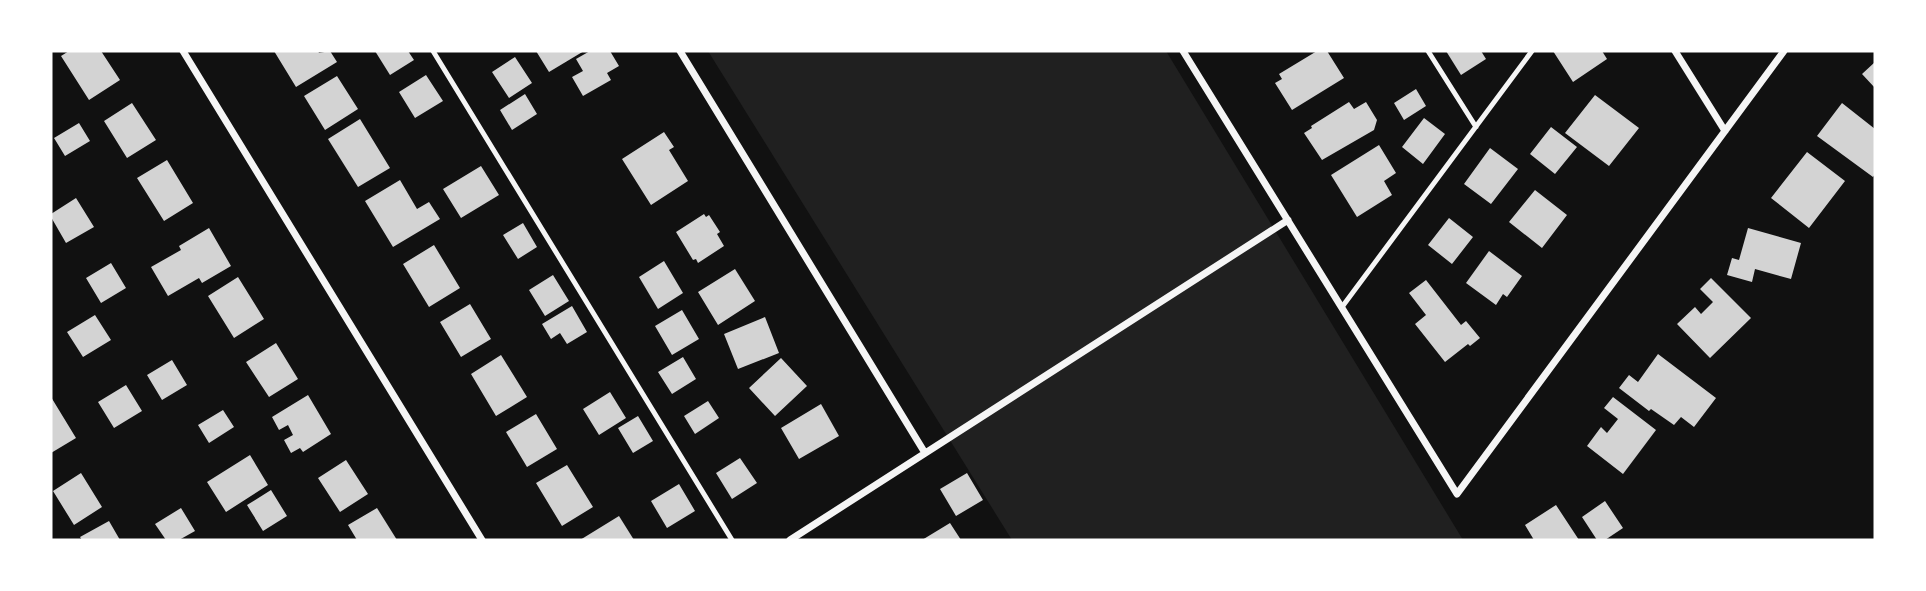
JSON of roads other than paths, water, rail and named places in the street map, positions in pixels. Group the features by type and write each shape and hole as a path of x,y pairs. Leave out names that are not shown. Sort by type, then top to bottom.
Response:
{"street":[{"path":"183,51 482,540"},
{"path":"680,51 925,453"},
{"path":"1183,51 1457,494 1784,51"},
{"path":"1675,51 1725,131"},
{"path":"790,540 1288,220"}],"lane":[{"path":"433,51 732,540"},
{"path":"1429,51 1476,127"},
{"path":"1342,307 1532,51"}]}
